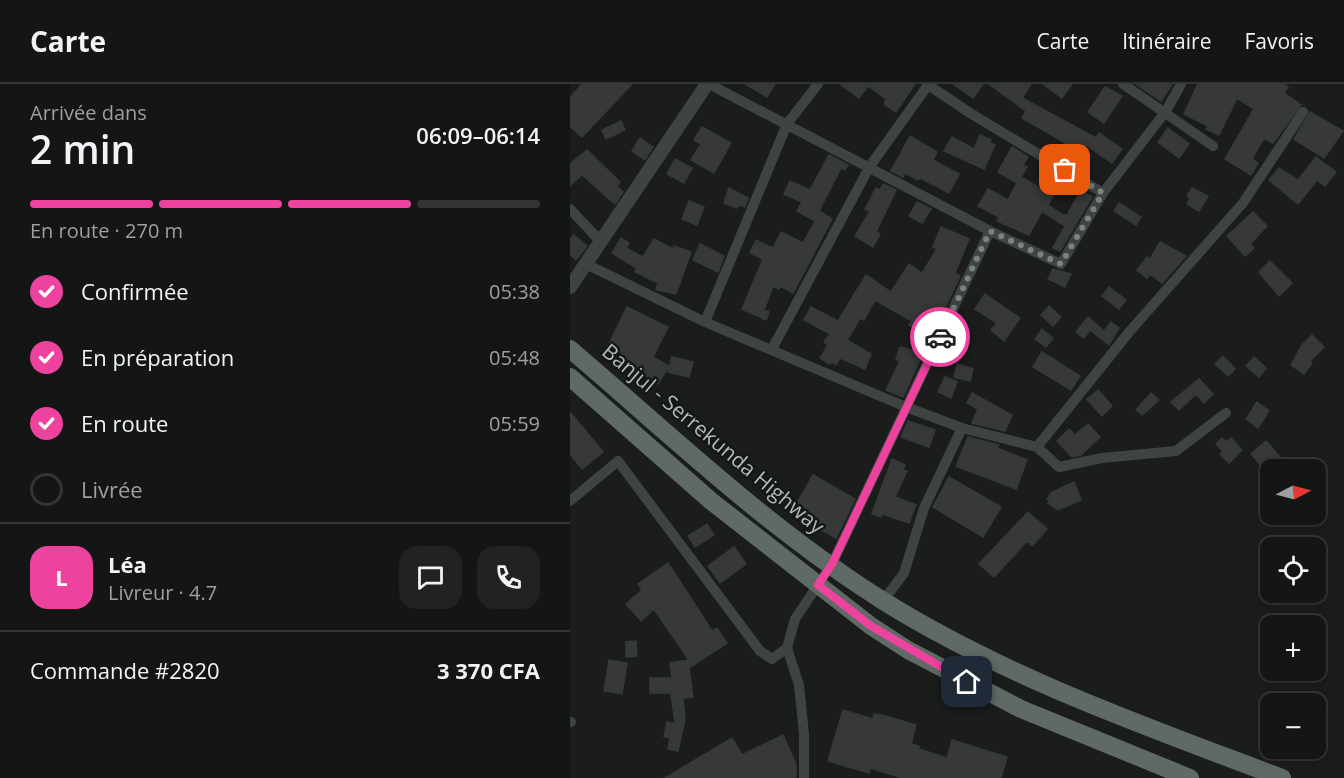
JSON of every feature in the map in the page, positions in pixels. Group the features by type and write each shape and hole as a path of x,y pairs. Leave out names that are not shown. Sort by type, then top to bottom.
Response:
{"highway":[{"name":"Banjul - Serrekunda Highway","path":"570,349 795,538 883,601 935,631 1046,684 1282,778"},
{"path":"570,377 711,501 880,632 967,682 1053,722 1190,778"}],"street":[{"path":"570,287 708,84 870,166 990,231 1061,264 1103,193 1166,111 1181,84"},
{"path":"705,322 787,124 818,84"},
{"path":"772,349 870,166 928,84 970,113 1103,193"},
{"path":"1123,84 1166,111 1213,146"},
{"path":"1037,447 1130,331 1243,203 1303,112"},
{"path":"570,209 601,242"},
{"path":"804,778 804,734 799,685 787,648 795,619 832,564 990,231"},
{"path":"586,264 705,322 906,407 962,428 1037,447 1059,467 1102,458 1176,451 1227,413"},
{"path":"883,601 904,573 924,508 962,428"},
{"path":"570,501 618,461 760,651 772,659 787,648"}],"building":[{"path":"582,84 632,84 582,137 570,126 570,98"},
{"path":"745,84 775,84 767,97"},
{"path":"840,84 915,84 896,112 884,104 886,99 868,86 859,98"},
{"path":"953,84 983,84 973,98"},
{"path":"989,84 1031,84 1022,98 1096,138 1099,133 1122,149 1112,163 1086,145 1081,152 1022,118 1026,111"},
{"path":"1043,84 1072,84 1062,98"},
{"path":"1136,84 1172,84 1161,101"},
{"path":"1198,84 1283,84 1288,87 1284,93 1301,105 1273,143 1264,138 1252,159 1258,163 1251,175 1225,159 1254,109 1237,98 1219,135 1206,129 1208,126 1184,114"},
{"path":"1105,87 1122,96 1104,123 1088,112"},
{"path":"1310,112 1343,131 1324,158 1294,139"},
{"path":"621,121 625,130 606,139 602,130"},
{"path":"702,127 731,143 714,173 691,160 701,144 694,140"},
{"path":"1168,128 1189,144 1179,158 1158,142"},
{"path":"980,135 991,140 990,143 995,145 984,169 944,151 952,137 974,149"},
{"path":"910,136 937,152 933,160 959,174 949,193 919,177 918,180 905,173 903,177 891,171"},
{"path":"640,138 653,147 645,160 632,151"},
{"path":"1012,147 1028,157 1023,165 1027,167 1021,177 1053,196 1048,205 1063,215 1067,215 1081,190 1092,197 1060,251 1053,248 1065,226 1042,211 1029,235 997,221 999,217 978,206 988,189 1008,200 1017,183 998,172"},
{"path":"587,150 620,182 617,186 623,192 615,204 582,175 570,185 570,164"},
{"path":"829,155 848,165 845,170 841,168 819,211 832,219 793,293 780,286 779,289 773,286 764,310 769,312 766,320 742,309 763,259 750,253 756,240 773,248 781,232 803,243 815,221 797,211 802,202 784,194 790,181 810,190"},
{"path":"1316,157 1336,172 1325,186 1317,180 1298,204 1269,180 1279,168 1298,180"},
{"path":"675,159 692,168 684,183 667,174"},
{"path":"883,184 896,190 876,232 880,234 873,247 855,236 870,211 865,209 876,188 880,190"},
{"path":"729,188 748,198 745,207 739,205 737,208 724,203"},
{"path":"1192,188 1208,196 1199,211 1187,204 1190,198 1187,196"},
{"path":"689,201 704,207 697,225 682,219"},
{"path":"917,202 931,209 922,223 909,216"},
{"path":"1119,203 1141,217 1136,225 1114,211"},
{"path":"1253,212 1267,226 1250,244 1254,248 1245,256 1227,236"},
{"path":"941,227 969,239 955,273 960,276 943,312 940,310 926,335 909,325 912,321 875,300 864,320 860,318 847,340 871,354 865,369 840,358 836,365 820,358 828,345 824,342 830,334 804,320 811,307 838,321 866,275 891,292 909,264 922,273 937,249 933,247"},
{"path":"574,235 587,246 576,260 570,254 570,239"},
{"path":"621,238 629,243 626,248 643,257 654,239 673,249 674,246 691,252 676,294 656,290 658,283 635,272 637,268 612,253"},
{"path":"1160,242 1186,256 1162,283 1150,274 1147,278 1137,270 1147,257 1150,259"},
{"path":"700,244 724,256 718,272 693,260"},
{"path":"1270,261 1292,283 1279,296 1259,272"},
{"path":"1053,269 1071,274 1065,287 1048,279"},
{"path":"1109,287 1126,300 1119,309 1102,296"},
{"path":"985,294 1020,318 1004,341 991,330 997,323 975,309"},
{"path":"1049,306 1061,317 1053,326 1041,315"},
{"path":"627,307 668,327 653,357 669,366 658,384 624,362 625,360 606,350"},
{"path":"1088,317 1104,331 1111,322 1119,328 1109,345 1090,330 1084,338 1076,332"},
{"path":"1042,329 1053,338 1046,347 1035,339"},
{"path":"1312,335 1324,347 1310,361 1312,363 1304,374 1291,365 1302,345"},
{"path":"900,347 923,353 903,397 886,390 900,361 896,359"},
{"path":"1042,352 1080,376 1071,390 1033,367"},
{"path":"1223,356 1235,369 1228,376 1215,364"},
{"path":"672,357 693,362 689,377 668,372"},
{"path":"1254,357 1266,368 1259,377 1246,366"},
{"path":"957,364 973,369 970,381 954,377"},
{"path":"945,377 957,382 951,398 938,392"},
{"path":"1199,379 1213,394 1204,403 1196,394 1179,410 1171,402"},
{"path":"1098,390 1112,406 1102,416 1087,399"},
{"path":"972,393 1012,415 1005,431 972,423 978,409 967,403"},
{"path":"1151,393 1159,400 1142,415 1136,410"},
{"path":"1257,402 1269,411 1258,428 1246,419"},
{"path":"570,412 603,452 582,469 570,454"},
{"path":"908,421 935,430 929,447 901,437"},
{"path":"1088,424 1100,437 1081,455 1072,457 1057,441 1069,429 1075,435"},
{"path":"968,437 999,445 997,448 1027,460 1016,489 956,466"},
{"path":"1222,438 1226,442 1231,438 1242,450 1229,463 1220,454 1223,451 1216,444"},
{"path":"1266,441 1282,459 1260,459 1260,464 1251,454"},
{"path":"892,459 905,465 903,470 907,471 895,497 916,505 909,523 882,514 881,517 872,514"},
{"path":"813,475 855,499 836,538 791,513"},
{"path":"949,477 1001,507 983,537 933,507"},
{"path":"1074,482 1081,500 1058,510 1048,503 1050,501 1047,499 1052,492"},
{"path":"1028,512 1047,529 1032,546 1027,541 994,577 979,564"},
{"path":"707,524 714,535 695,547 688,536"},
{"path":"734,547 746,564 720,583 708,566"},
{"path":"668,563 712,631 717,628 727,643 689,668 693,697 683,698 685,719 678,751 668,749 670,738 664,737 667,722 675,724 671,693 650,693 650,678 672,678 670,663 689,660 654,609 641,621 626,604 642,590 638,584"},
{"path":"636,641 637,656 626,657 626,642"},
{"path":"609,660 627,663 622,694 604,691"},
{"path":"843,710 873,719 874,714 882,715 916,725 911,744 947,758 952,740 1007,757 1001,778 903,778 870,768 869,773 828,761"},
{"path":"783,735 796,764 796,777 794,778 665,778 732,738 742,755"}],"way so far":[{"path":"940,337 990,231 1061,264 1103,193 1065,170"}],"route":[{"path":"940,337 832,564 818,585 871,626 908,650 967,682"}]}
